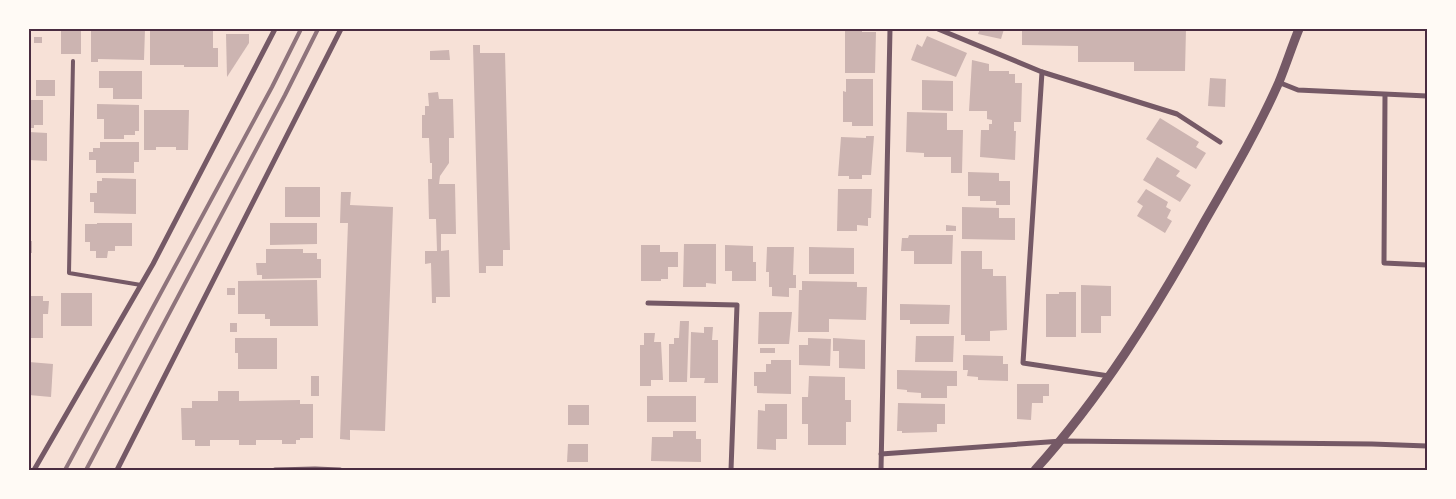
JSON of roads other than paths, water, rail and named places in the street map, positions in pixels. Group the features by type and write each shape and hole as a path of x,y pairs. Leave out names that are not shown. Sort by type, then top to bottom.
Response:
{"street":[{"path":"34,470 141,285 275,29"},
{"path":"116,470 341,29"},
{"path":"880,470 890,29"},
{"path":"938,29 1042,72 1177,114 1220,142"},
{"path":"1035,470 1062,441 1109,376 1169,285 1238,162 1278,82 1299,29"},
{"path":"1042,72 1023,363 1109,376"},
{"path":"1278,82 1298,90 1427,96"},
{"path":"1385,95 1384,264 1427,265"},
{"path":"648,304 737,305 731,470"},
{"path":"881,454 1062,441 1427,446"},
{"path":"275,470 340,470"}],"lane":[{"path":"72,61 69,273 141,285"}],"railway":[{"path":"65,470 272,87 301,29"},
{"path":"86,470 285,95 318,29"}]}
